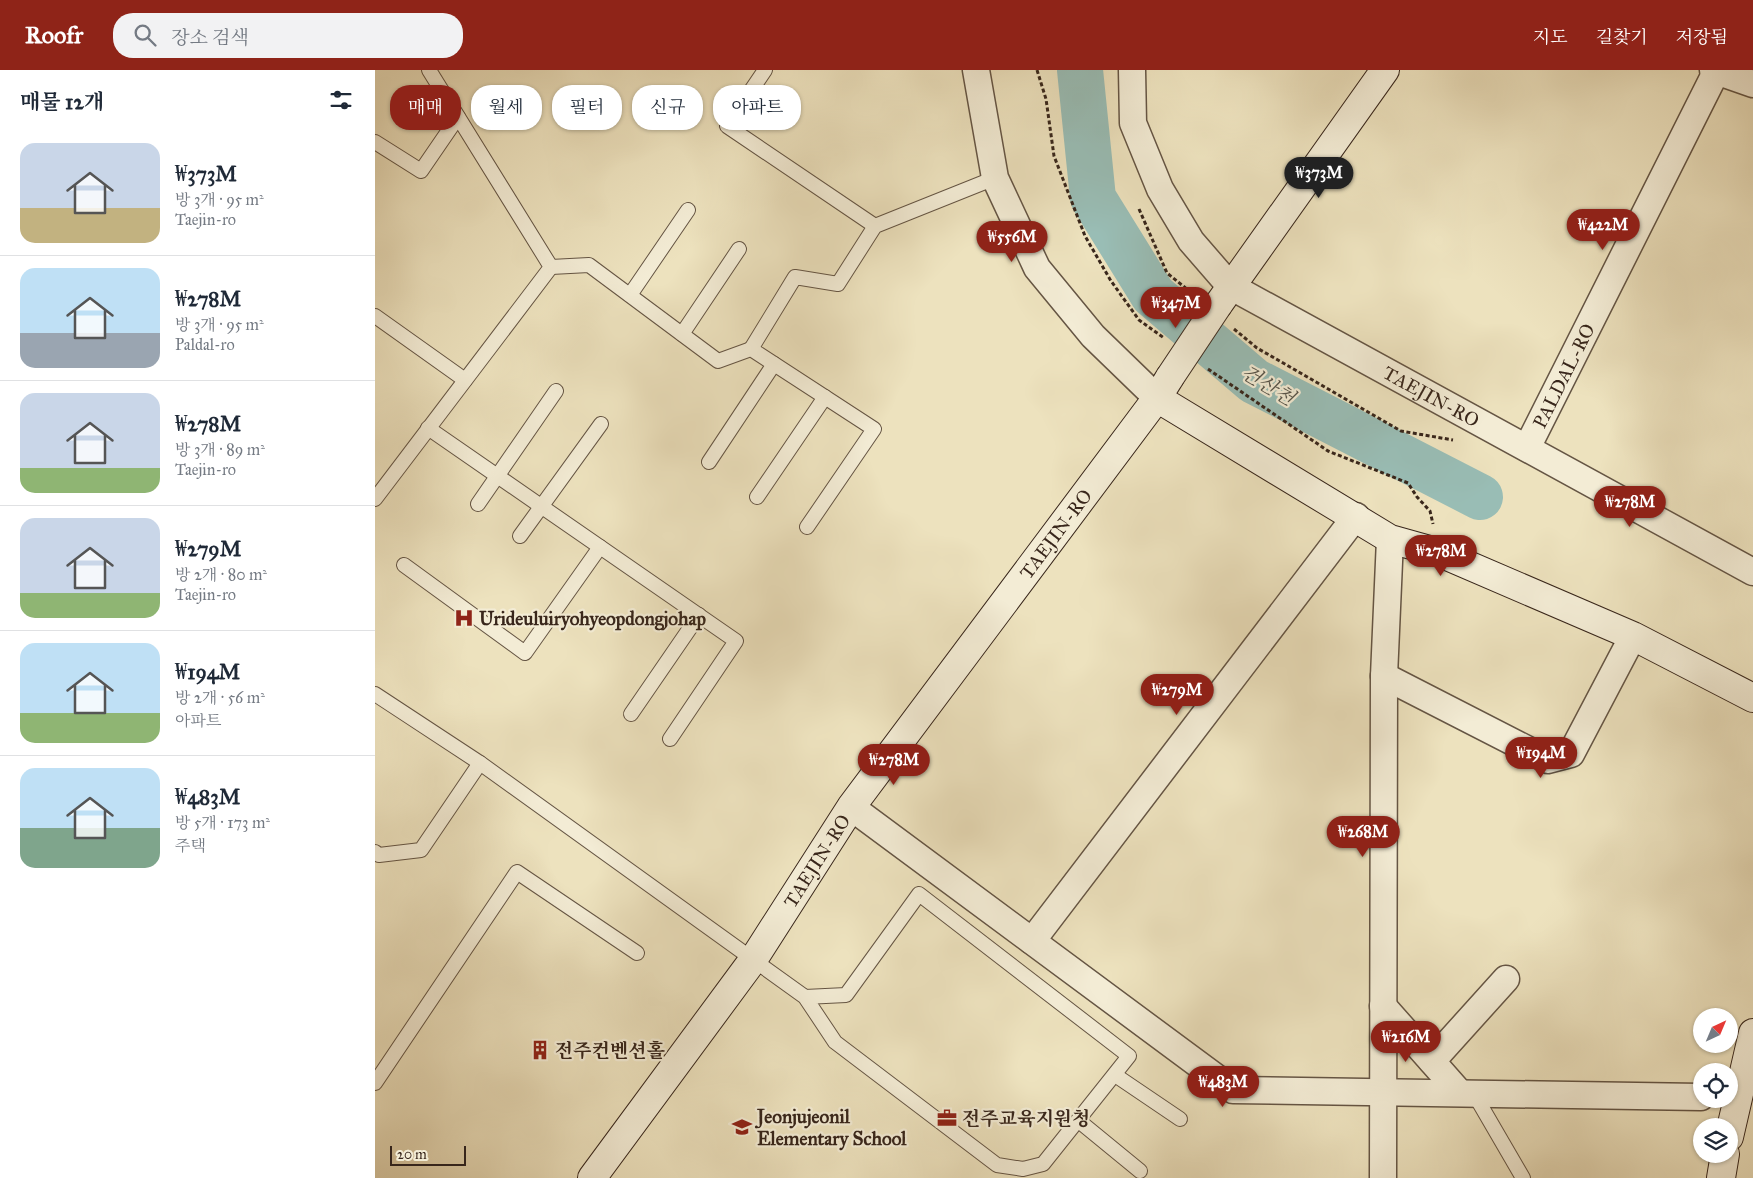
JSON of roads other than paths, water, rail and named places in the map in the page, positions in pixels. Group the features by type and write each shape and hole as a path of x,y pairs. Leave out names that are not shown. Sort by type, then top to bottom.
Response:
{"street":[{"path":"976,70 995,178 1037,268 1093,336 1163,387 1390,539 1440,553 1633,636 1753,698"},
{"name":"TAEJIN-RO","path":"1132,70 1133,123 1160,189 1224,295 1527,448"},
{"path":"1224,295 1385,70"},
{"name":"PALDAL-RO","path":"1753,84 1715,71 1527,448 1753,572"},
{"name":"TAEJIN-RO","path":"592,1178 753,960 851,807 1163,387 1224,295"},
{"path":"1032,941 1356,516"},
{"path":"1383,1178 1384,676 1390,539"},
{"path":"1384,676 1548,760 1571,754 1633,636"},
{"path":"851,807 1233,1090 1693,1097"},
{"path":"1431,1061 1506,979"},
{"path":"1383,1006 1431,1061 1466,1092"},
{"path":"1734,1118 1753,1033"},
{"path":"1721,1178 1724,1163"}],"lane":[{"path":"429,70 438,85"},
{"path":"765,70 727,126 875,226"},
{"path":"461,122 551,267"},
{"path":"375,142 421,171 449,130"},
{"path":"375,499 551,267 589,265 718,360 751,349 795,277 838,284 875,226 995,178"},
{"path":"630,295 688,210"},
{"path":"682,334 739,249"},
{"path":"375,316 465,380"},
{"path":"751,349 874,429 807,527"},
{"path":"709,462 774,364"},
{"path":"478,504 556,391"},
{"path":"757,497 825,397"},
{"path":"520,536 601,424"},
{"path":"428,428 736,641 670,739"},
{"path":"404,565 525,654 600,547"},
{"path":"631,714 699,615"},
{"path":"375,694 480,763 805,997 835,1042 997,1165 1023,1170 1043,1164 1129,1056 919,894 846,996 805,997"},
{"path":"375,852 379,855 421,850 480,763"},
{"path":"375,1083 517,872 637,954"},
{"path":"1115,1075 1180,1119"},
{"path":"1466,1092 1523,1178"},
{"path":"1079,1121 1140,1171"}],"waterway":[{"name":"건산천","path":"1080,70 1093,198 1153,295 1254,381 1480,497"}],"place":[{"name":"Urideuluiryohyeopdongjohap","path":"464,618"},
{"name":"전주컨벤션홀","path":"540,1050"},
{"name":"전주교육지원청","path":"947,1118"},
{"name":"Jeonjujeonil Elementary School","path":"742,1127"}]}
